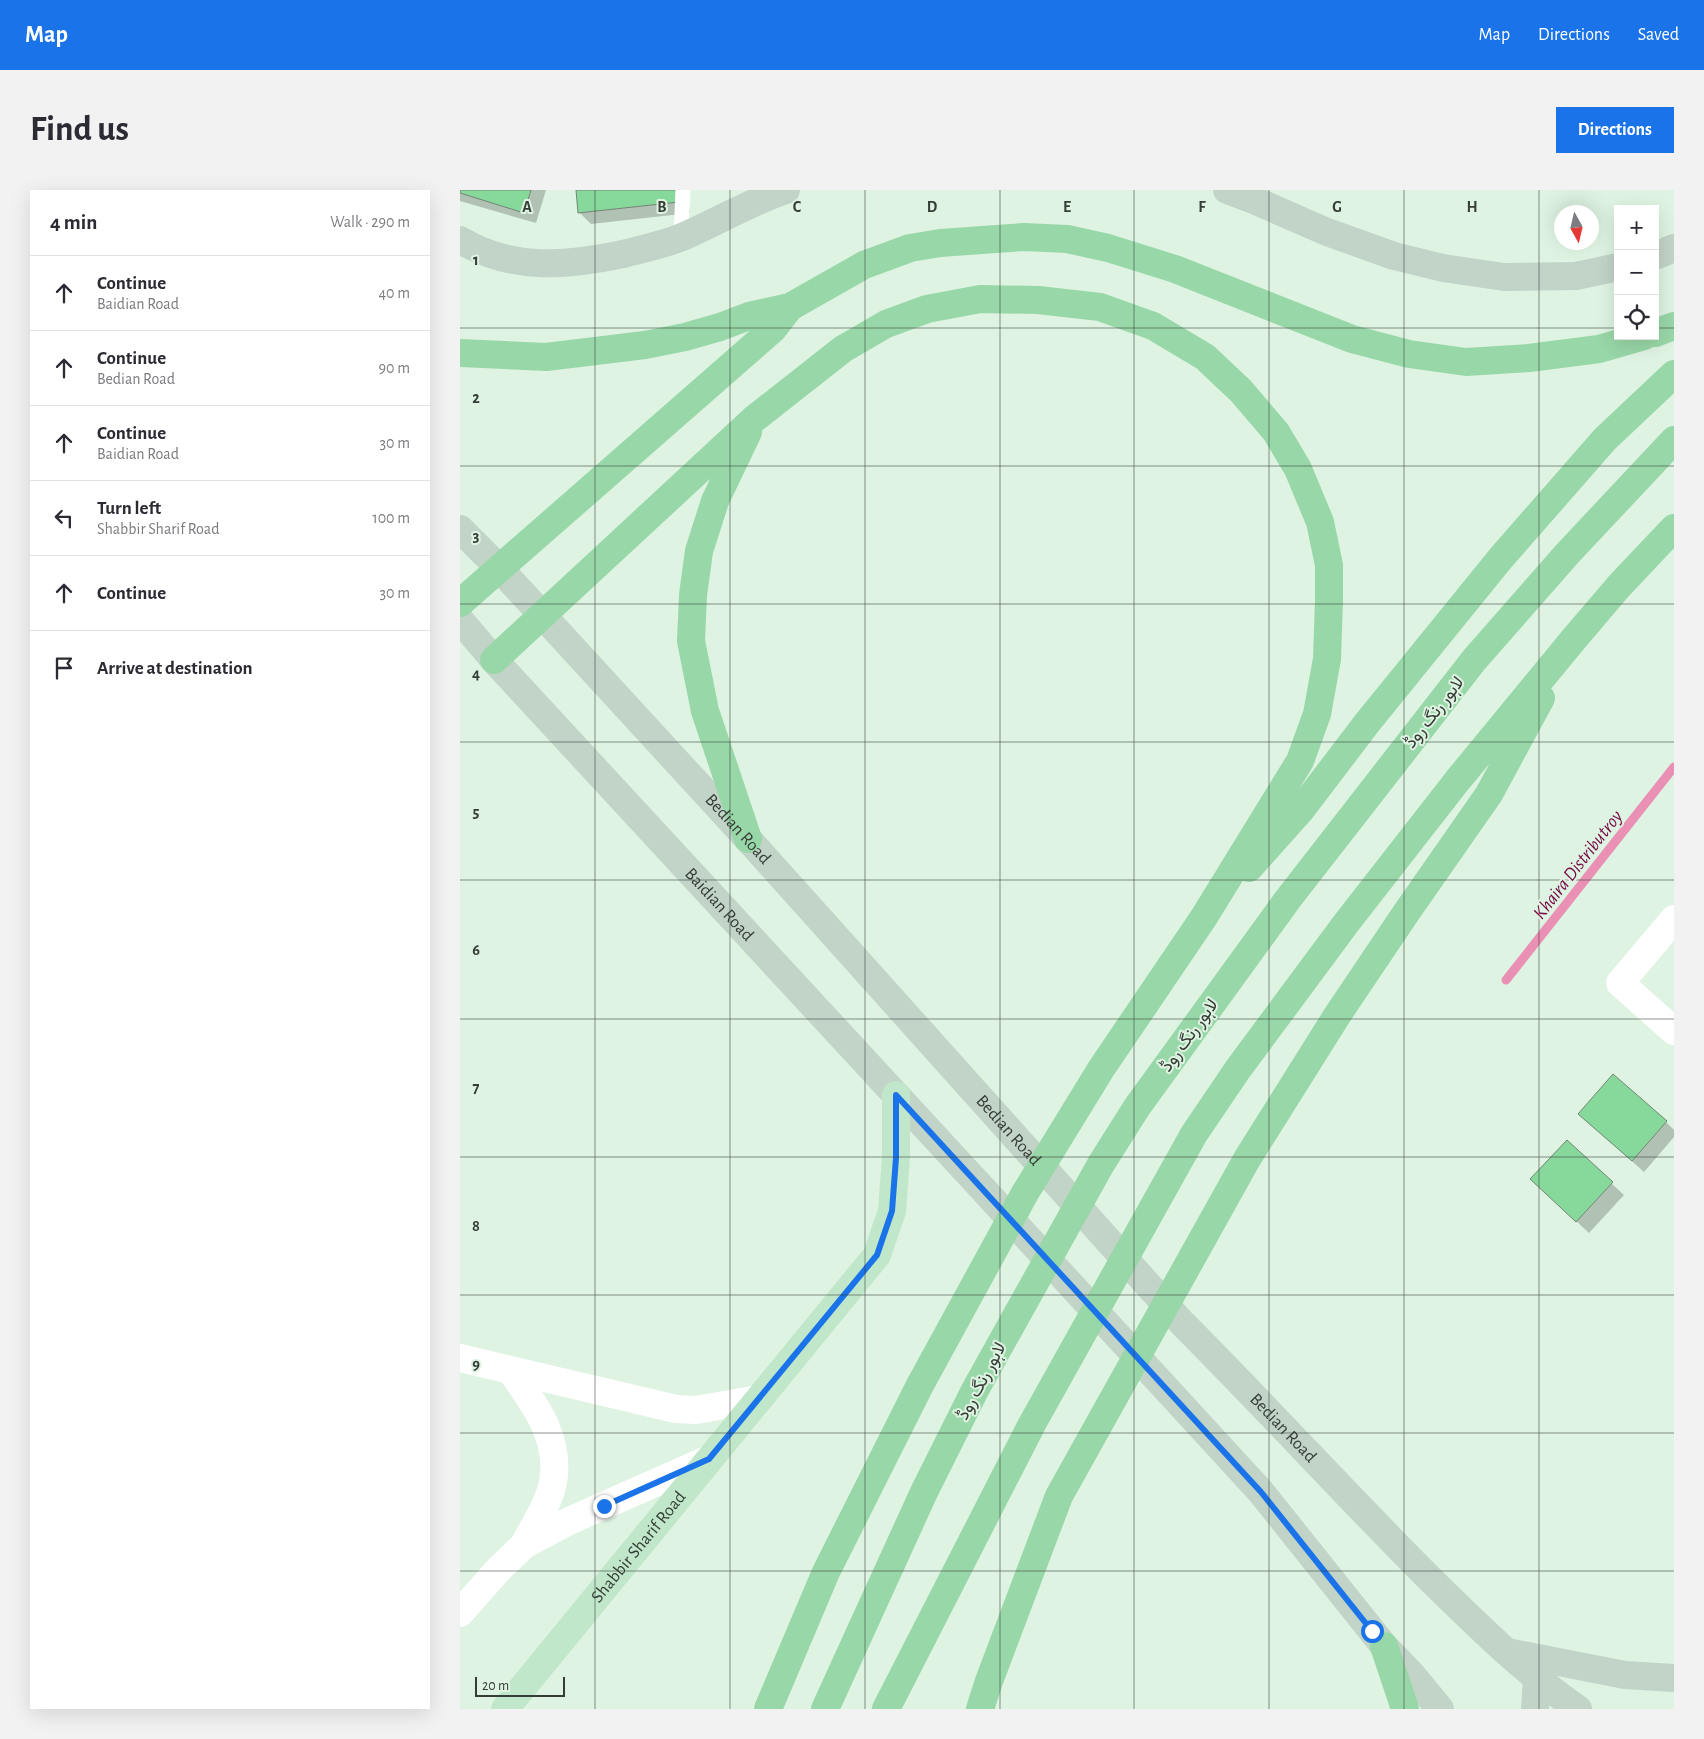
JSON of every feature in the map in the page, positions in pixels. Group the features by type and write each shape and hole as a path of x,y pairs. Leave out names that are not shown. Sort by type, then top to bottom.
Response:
{"highway":[{"path":"460,353 546,357 645,345 685,337 749,316 790,307 864,265 910,248 940,242 1024,237 1067,239 1108,248 1175,269 1352,339 1409,354 1466,362 1528,358 1599,349 1630,340"},
{"path":"494,660 754,419 843,348 886,324 927,309 980,299 1038,300 1100,307 1153,326 1205,357 1241,391 1276,432 1298,469 1320,522 1329,565 1327,659 1317,714 1300,761 1204,917 1101,1069 1025,1193 920,1385 826,1572 768,1709"},
{"path":"460,602 773,329 790,307"},
{"path":"1659,332 1674,326"},
{"path":"1204,917 1300,812 1367,723 1500,559 1604,439 1674,374"},
{"path":"748,839 706,711 691,642 693,594 699,551 715,501 754,419"},
{"name":"لاہور رنگ روڈ","path":"825,1709 924,1492 975,1390 1101,1164 1137,1107 1288,898 1474,660 1567,554 1674,440"},
{"path":"886,1709 1032,1424 1194,1134 1238,1069 1347,922 1463,773 1619,586 1674,528"},
{"path":"980,1709 1059,1496 1247,1159 1344,1006 1489,794 1573,640"},
{"path":"1384,1646 1405,1709"}],"main road":[{"path":"460,240 476,250 516,262 560,264 588,261 643,249 681,237 786,190"},
{"path":"1227,190 1327,232 1394,256 1443,268 1504,277 1576,276 1614,268"},
{"path":"1659,254 1674,248"},
{"name":"Bedian Road","path":"460,529 500,568 748,839 1183,1324 1245,1386 1399,1548 1505,1652 1537,1679 1578,1709"},
{"name":"Baidian Road","path":"460,620 494,660 982,1187 1261,1492 1384,1646"},
{"name":"Shabbir Sharif Road","path":"505,1709 877,1255 892,1211 896,1158 896,1095"},
{"path":"1384,1646 1412,1675 1440,1709"},
{"path":"1505,1652 1626,1675 1674,1678"},
{"path":"1536,1709 1537,1679"}],"street":[{"path":"1674,919 1620,983 1674,1031"},
{"path":"460,1358 676,1409 696,1410 758,1399"},
{"path":"511,1371 543,1418 554,1459 553,1482 547,1500 524,1545"},
{"path":"460,1613 497,1570 524,1545 569,1521 709,1459"}],"lane":[{"path":"681,237 683,190"}],"building":[{"path":"460,190 531,190 524,213 460,193"},
{"path":"576,190 678,190 679,202 578,213"},
{"path":"1613,1074 1667,1121 1632,1161 1578,1114"},
{"path":"1567,1140 1613,1182 1576,1222 1530,1179"}],"waterway":[{"name":"Khaira Distributroy","path":"1506,980 1674,767"}],"route":[{"path":"604,1506 709,1459 877,1255 892,1211 896,1158 896,1095 1261,1492 1372,1631"}]}
